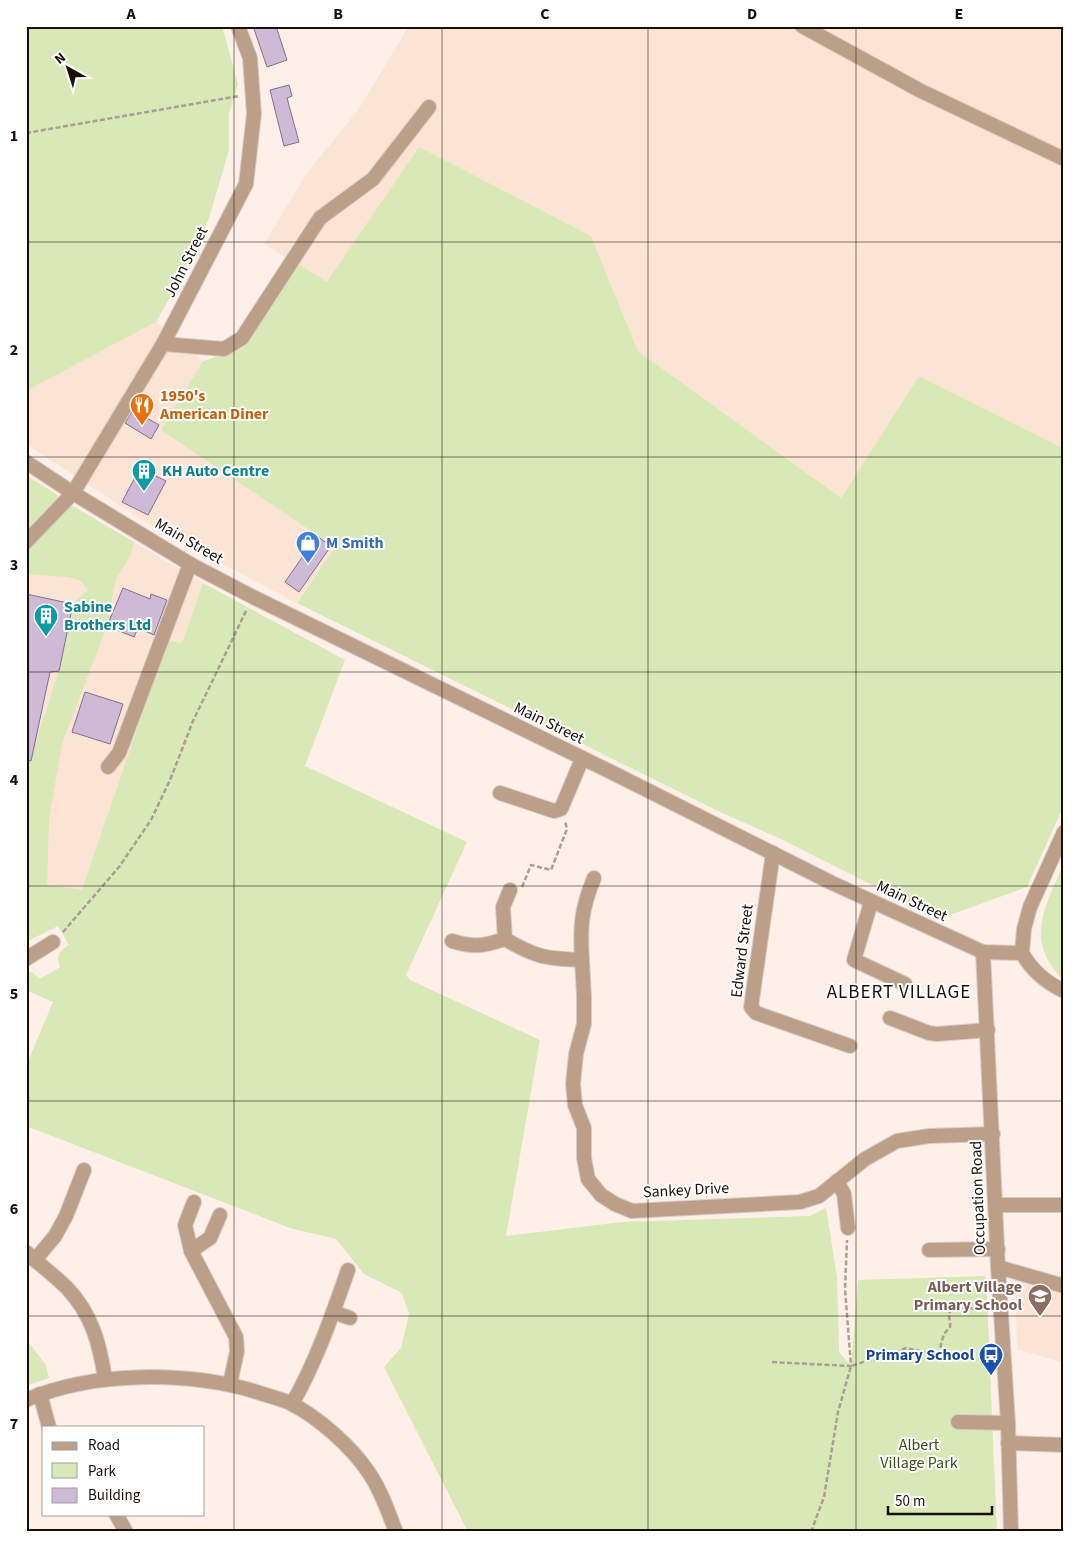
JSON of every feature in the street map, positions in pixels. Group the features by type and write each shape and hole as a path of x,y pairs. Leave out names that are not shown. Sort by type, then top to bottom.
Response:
{"street":[{"name":"John Street","path":"26,542 73,493 163,344 246,184 254,114 253,93 250,58 238,26"},
{"path":"802,26 921,90 1064,159"},
{"path":"163,344 224,349 242,338 320,218 374,179 429,107"},
{"name":"Main Street","path":"26,462 73,493 190,564 253,597 871,902 983,952 1022,953"},
{"path":"108,768 119,753 190,564"},
{"path":"500,793 554,812 561,808 582,759"},
{"path":"1064,832 1030,907 1024,929 1022,953 1037,974 1053,986 1064,991"},
{"name":"Edward Street","path":"773,853 752,1007 756,1014 850,1046"},
{"name":"Sankey Drive","path":"594,878 585,900 581,934 584,1024 576,1054 573,1084 575,1105 584,1128 584,1158 588,1179 601,1195 615,1204 632,1210 800,1202 819,1196 865,1159 897,1142 929,1136 992,1134"},
{"path":"505,939 504,907 510,890"},
{"path":"871,902 854,960 905,984"},
{"path":"452,941 468,946 476,946 505,939"},
{"path":"505,939 522,950 541,957 558,960 582,960"},
{"path":"26,959 53,942"},
{"name":"Occupation Road","path":"983,952 998,1267 1008,1424 1011,1532"},
{"path":"890,1018 929,1033 937,1034 988,1030"},
{"path":"84,1170 66,1216 55,1236 31,1256 67,1289 93,1327 100,1349 105,1379"},
{"path":"837,1181 844,1194 848,1228"},
{"path":"194,1202 185,1225 191,1251 236,1337 237,1351 230,1384"},
{"path":"996,1205 1064,1205"},
{"path":"191,1251 210,1238 220,1215"},
{"path":"929,1250 998,1249"},
{"path":"998,1267 1064,1286"},
{"path":"292,1404 303,1385 334,1312 348,1270"},
{"path":"334,1312 350,1318"},
{"path":"26,1400 70,1385 105,1379 160,1378 230,1384 292,1404 325,1426 370,1473 396,1532"},
{"path":"40,1394 49,1426"},
{"path":"958,1422 1008,1424"},
{"path":"1008,1443 1064,1445"},
{"path":"117,1516 126,1532"}],"path":[{"path":"26,133 253,93"},
{"path":"53,942 119,867 151,820 170,780 193,721 253,597"},
{"path":"510,890 520,895 531,865 551,870 568,829 561,808"},
{"path":"811,1532 827,1487 838,1412 851,1366 845,1289 848,1228"},
{"path":"772,1362 851,1366 884,1358 906,1348 938,1355 944,1334 950,1327 948,1317 952,1309 1001,1307"}],"shaded area":[{"path":"409,26 1064,26 1064,449 919,376 841,498 638,351 591,236 419,148 327,283 264,244 306,174 358,110"},
{"path":"156,322 203,361 161,430 336,547 296,603 150,525 26,444 26,391"},
{"path":"58,497 203,583 182,643 169,642 82,891 46,885 26,869 26,530"},
{"name":"Albert Village Primary School","path":"1015,1272 1064,1286 1064,1363 1017,1349"}],"green space":[{"path":"26,26 222,26 238,84 229,114 229,150 209,218 188,265 156,322 26,391"},
{"path":"419,147 591,236 638,351 841,498 919,376 1064,449 1064,805 1027,887 939,919 783,840 720,812 297,603 335,547 161,430 203,361 229,353 296,263 327,282"},
{"path":"26,475 58,497 26,530"},
{"name":"Albert Village Park","path":"69,504 134,542 130,556 116,579 107,626 62,744 49,820 47,885 82,890 169,641 182,643 203,583 345,660 305,766 467,842 406,975 410,980 540,1040 506,1236 622,1222 810,1216 826,1208 837,1277 839,1352 851,1366 858,1280 986,1276 997,1532 468,1532 384,1367 401,1348 409,1314 402,1293 364,1274 336,1239 290,1228 26,1126 26,1066 53,1002 26,990 26,972 32,972 40,979 60,967 59,954 69,945 58,926 26,942 26,743 35,744 59,671 73,603 88,590 80,580 67,577 26,574 26,559 30,545"},
{"path":"1064,864 1064,980 1052,966 1044,952 1041,938 1045,909"},
{"path":"26,1339 46,1365 49,1378 26,1386"}],"building":[{"path":"253,26 276,26 287,60 267,67"},
{"path":"289,85 292,96 287,98 299,142 284,146 270,90"},
{"path":"133,410 159,425 151,439 125,423"},
{"name":"KH Auto Centre","path":"140,468 166,481 148,515 122,502"},
{"name":"M Smith","path":"317,536 331,546 299,592 285,582"},
{"path":"123,588 150,599 151,594 167,600 154,635 138,628 134,637 107,626"},
{"name":"Sabine Brothers Ltd","path":"26,594 73,604 59,671 50,672 31,761 26,760"},
{"path":"85,692 123,704 110,744 72,732"}],"place":[{"name":"1950's American Diner","path":"142,426"},
{"name":"KH Auto Centre","path":"144,492"},
{"name":"M Smith","path":"308,564"},
{"name":"Sabine Brothers Ltd","path":"46,637"},
{"name":"Albert Village Primary School","path":"1040,1317"},
{"name":"Primary School","path":"991,1376"}],"district":[{"name":"ALBERT VILLAGE","path":"899,992"}]}
